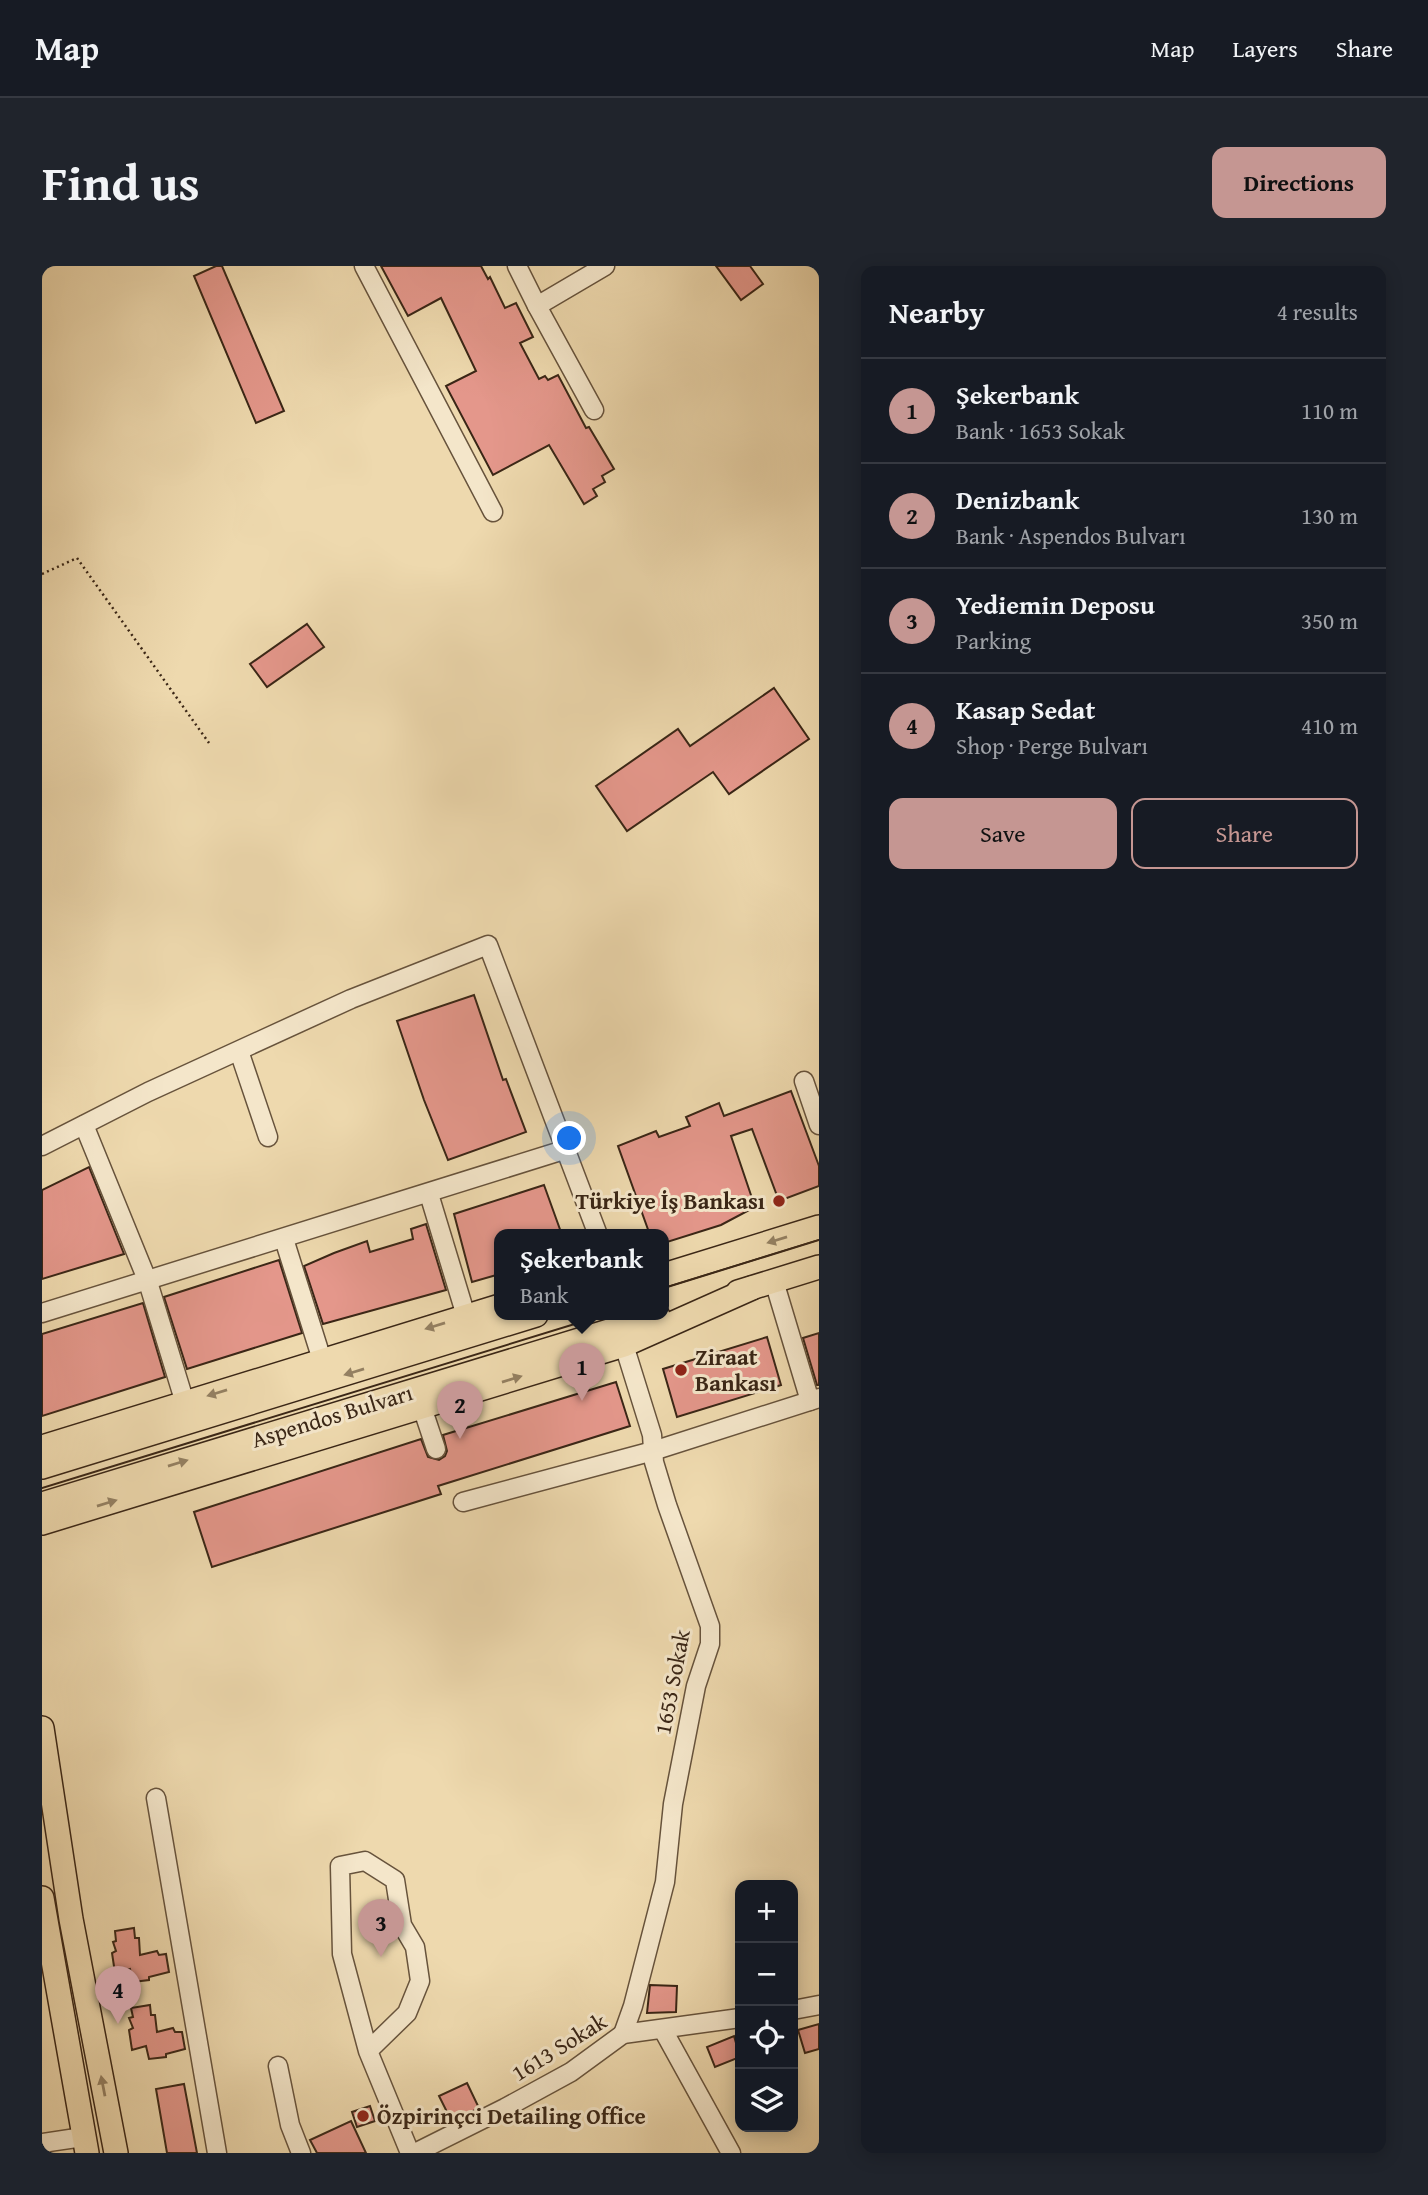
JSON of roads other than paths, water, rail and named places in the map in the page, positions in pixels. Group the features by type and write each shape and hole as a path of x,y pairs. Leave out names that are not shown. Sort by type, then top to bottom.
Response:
{"main road":[{"path":"669,1273 819,1227"},
{"path":"669,1262 736,1253"},
{"name":"Aspendos Bulvarı","path":"669,1313 819,1267"},
{"path":"44,1517 624,1345 763,1285"},
{"path":"42,1447 494,1308"},
{"name":"Aspendos Bulvarı","path":"42,1467 520,1320"},
{"name":"Aspendos Bulvarı","path":"44,1517 304,1425 647,1320"},
{"path":"42,1728 71,1919 116,2153"},
{"path":"42,1898 44,1926 85,2145"}],"street":[{"path":"364,266 493,512"},
{"path":"517,266 594,410"},
{"path":"537,306 605,266"},
{"path":"42,1146 148,1093 351,999 488,945 596,1229"},
{"path":"239,1051 268,1137"},
{"path":"804,1081 819,1125"},
{"path":"84,1125 148,1282 185,1403"},
{"path":"42,1313 567,1149"},
{"path":"429,1194 466,1317"},
{"path":"284,1239 322,1360"},
{"path":"463,1502 653,1451 814,1400 763,1285"},
{"name":"1653 Sokak","path":"622,2034 633,2006 665,1882 673,1804 696,1686 710,1644 710,1626 667,1505 653,1451 652,1435 624,1345"},
{"path":"422,1407 436,1449"},
{"path":"156,1798 218,2153"},
{"path":"368,2051 407,2012 420,1981 415,1948 402,1924 395,1880 365,1861 340,1866 342,1954 368,2051 412,2153"},
{"path":"798,2009 819,2006"},
{"name":"1613 Sokak","path":"412,2153 505,2108 571,2072 622,2034 735,2019"},
{"path":"663,2030 731,2153"},
{"path":"278,2066 290,2125 301,2153"},
{"path":"42,2143 85,2145"}],"tram line":[{"path":"669,1286 819,1240"},
{"path":"42,1488 588,1320"}],"place":[{"name":"Türkiye İş Bankası","path":"779,1201"},
{"name":"Ziraat Bankası","path":"681,1370"},
{"name":"Şekerbank","path":"582,1401"},
{"name":"Denizbank","path":"460,1439"},
{"name":"Yediemin Deposu","path":"381,1957"},
{"name":"Kasap Sedat","path":"118,2024"},
{"name":"Özpirinçci Detailing Office","path":"363,2116"}]}
